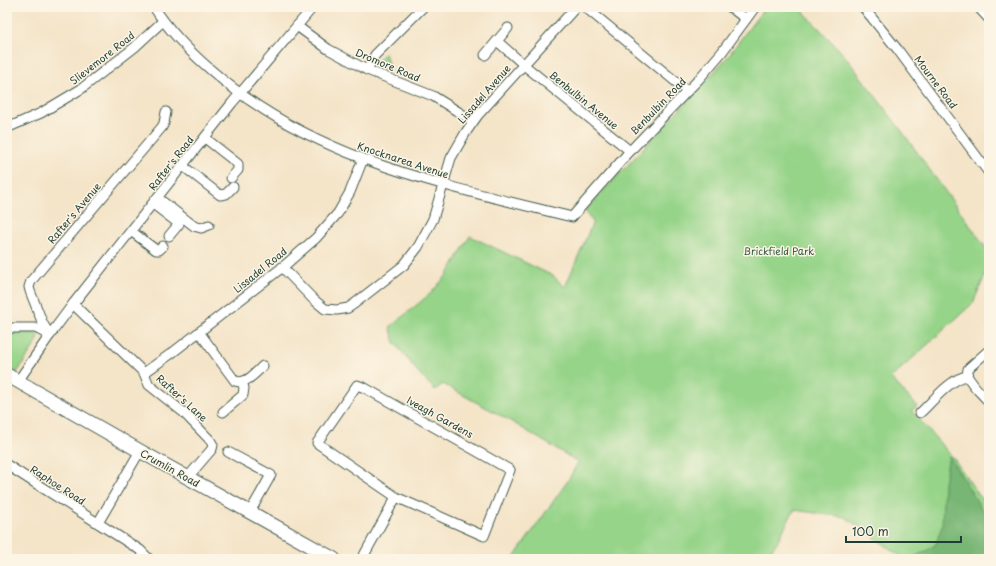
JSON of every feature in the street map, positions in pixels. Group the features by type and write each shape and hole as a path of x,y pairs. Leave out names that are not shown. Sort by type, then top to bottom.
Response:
{"main road":[{"name":"Crumlin Road","path":"13,378 140,451 334,559"}],"street":[{"name":"Knocknarea Avenue","path":"154,7 163,21 193,54 240,94 299,130 363,159 443,184 572,217"},
{"name":"Rafter's Road","path":"13,378 50,334 240,94 314,7"},
{"path":"367,70 375,55 423,7"},
{"name":"Lissadel Avenue","path":"282,267 321,306 331,310 348,308 404,265 418,248 433,219 454,151 473,122 576,7"},
{"path":"585,7 687,91"},
{"path":"730,7 746,19"},
{"name":"Benbulbin Road","path":"572,217 630,151 722,52 755,7"},
{"name":"Mourne Road","path":"863,7 898,50 989,173"},
{"path":"978,7 989,19"},
{"name":"Slievemore Road","path":"7,128 40,113 81,89 135,47 163,21"},
{"name":"Dromore Road","path":"297,26 328,49 367,70 433,96 473,122"},
{"path":"485,55 508,28"},
{"name":"Benbulbin Avenue","path":"497,41 524,65 630,151"},
{"name":"Rafter's Avenue","path":"50,334 43,324 30,291 29,287 31,281 162,126 166,112"},
{"path":"183,166 220,195 226,194 238,170 238,164 205,138"},
{"name":"Lissadel Road","path":"144,373 282,267 316,238 338,214 350,192 363,159"},
{"path":"155,201 194,226 200,228 209,225"},
{"path":"155,201 179,224 169,236"},
{"path":"131,231 156,250 159,250 163,246"},
{"name":"Rafter's Lane","path":"73,304 130,358 144,373 149,385 195,423 210,440 213,445 212,449 188,478"},
{"path":"7,328 35,328 50,334"},
{"path":"198,332 235,381 240,383 242,382 263,366"},
{"path":"989,350 968,369 967,376 989,402"},
{"path":"920,413 959,378 967,376"},
{"path":"223,412 243,395 244,388 242,382"},
{"name":"Iveagh Gardens","path":"357,385 366,388 504,465 510,470 484,536 396,497 317,443 357,385"},
{"path":"98,523 140,451"},
{"path":"228,452 271,475 250,512"},
{"name":"Raphoe Road","path":"7,465 140,550 149,559"},
{"path":"362,559 396,497"}],"green space":[{"name":"Brickfield Park","path":"765,7 799,7 845,56 901,130 989,252 989,266 973,303 891,378 917,406 912,411 954,459 989,510 989,559 905,559 845,517 794,510 777,542 765,559 513,559 569,479 578,462 507,419 443,384 435,390 418,372 395,343 390,327 430,294 448,274 470,236 553,276 565,287 593,222 585,211 725,60"},
{"path":"385,53 390,70 387,71 382,69 378,64 380,58"},
{"path":"35,332 39,338 17,373 7,367 7,333"},
{"path":"949,456 989,521 989,559 909,559 928,550 936,544 942,526 944,483"}]}
